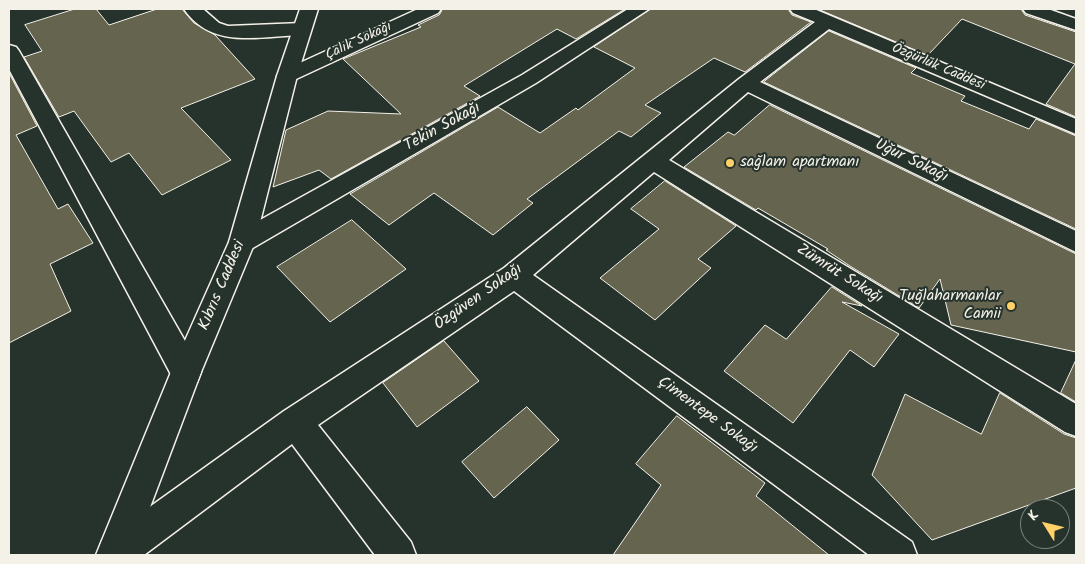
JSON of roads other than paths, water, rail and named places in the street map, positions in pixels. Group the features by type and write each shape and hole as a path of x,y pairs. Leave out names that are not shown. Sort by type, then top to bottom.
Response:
{"street":[{"path":"193,9 212,27 226,32 306,19"},
{"name":"Çalık Sokağı","path":"286,76 432,9"},
{"name":"Tekin Sokağı","path":"242,242 528,79 640,9"},
{"name":"Özgürlük Caddesi","path":"799,9 1076,127"},
{"path":"1032,9 1076,25"},
{"name":"Kıbrıs Caddesi","path":"115,555 186,372 242,242 286,76 306,19"},
{"name":"Özgüven Sokağı","path":"115,555 295,422 514,276 746,83 828,21"},
{"path":"9,51 186,372"},
{"name":"Uğur Sokağı","path":"746,83 1076,242"},
{"name":"Zümrüt Sokağı","path":"652,160 1076,421"},
{"name":"Çimentepe Sokağı","path":"514,276 899,555"},
{"path":"295,422 398,555"}],"place":[{"name":"sağlam apartmanı","path":"730,163"},
{"name":"Tuğlaharmanlar Camii","path":"1011,306"}]}
